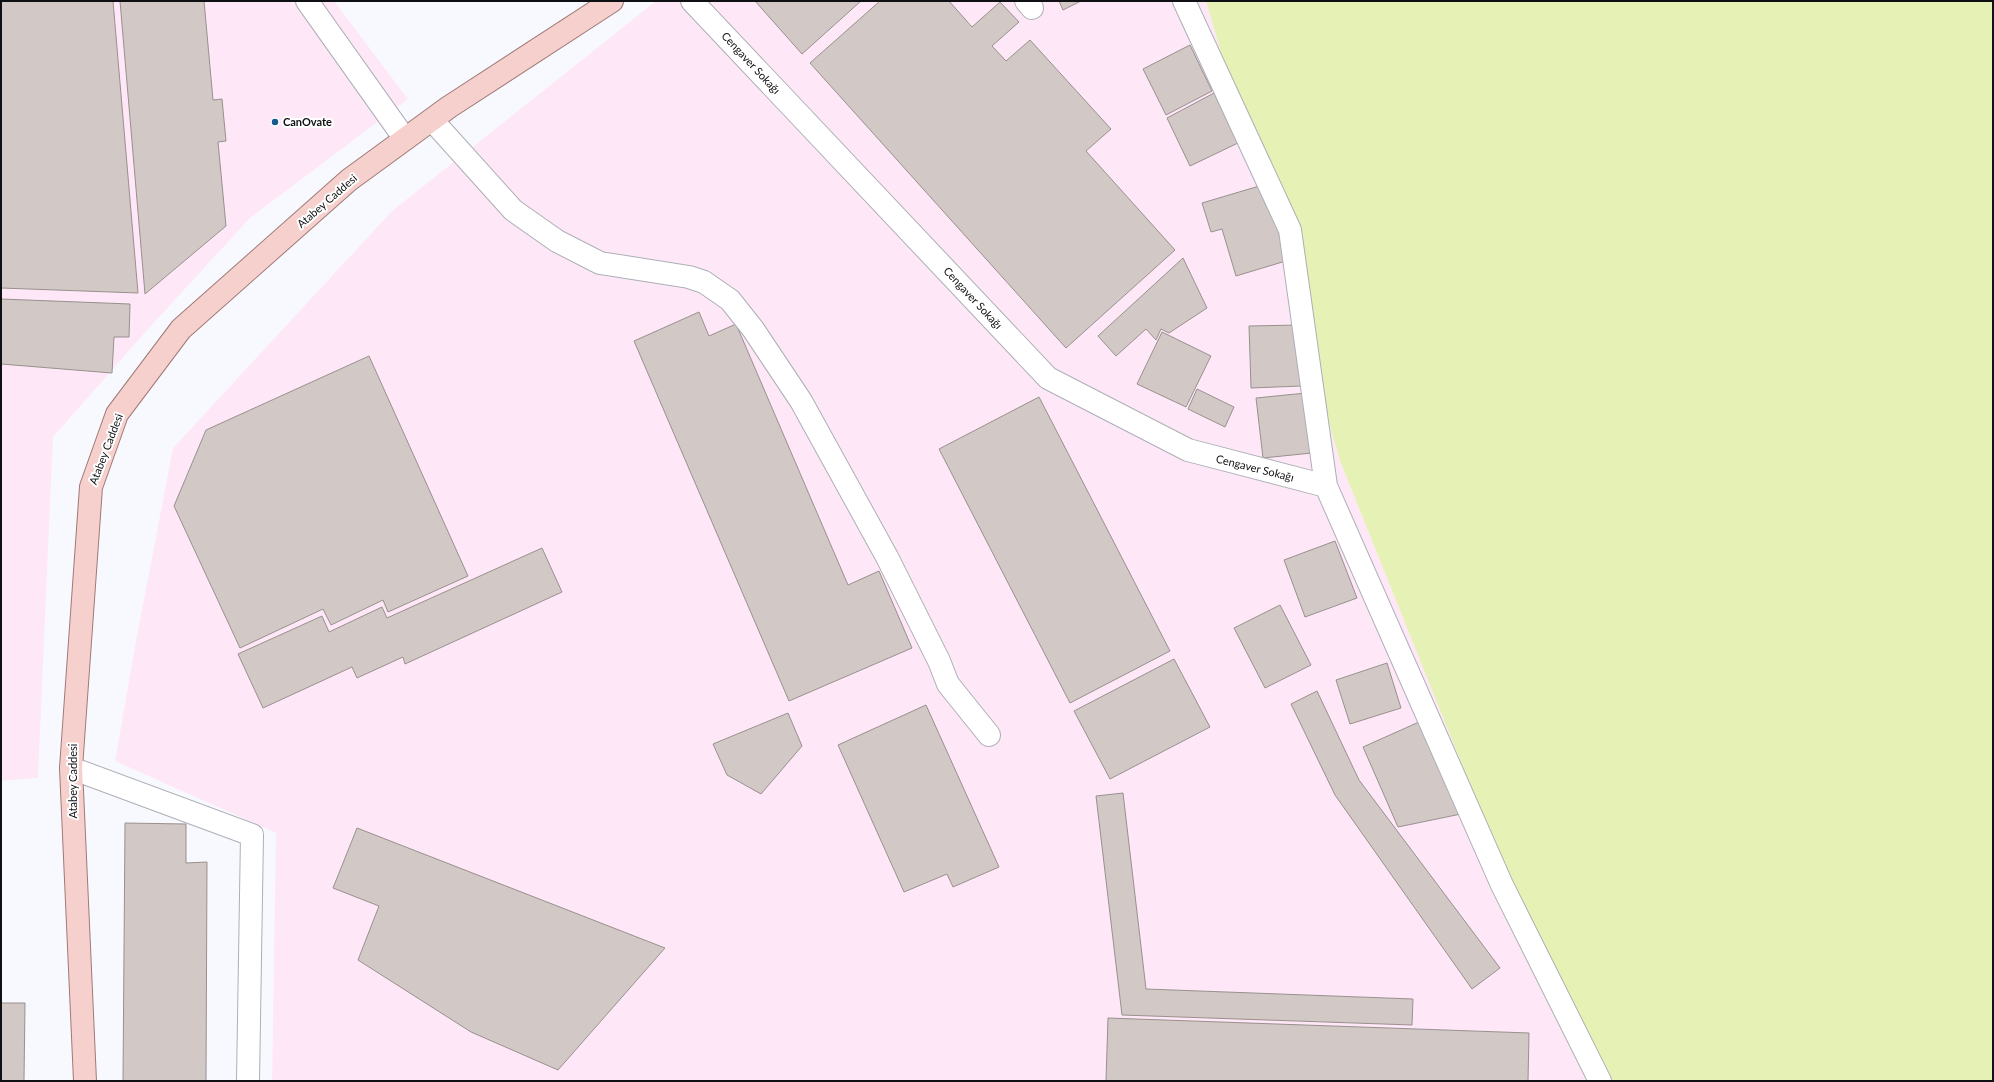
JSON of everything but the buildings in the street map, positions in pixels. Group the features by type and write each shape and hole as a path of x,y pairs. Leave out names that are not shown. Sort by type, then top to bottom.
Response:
{"main road":[{"name":"Atabey Caddesi","path":"85,1081 71,768 91,487 117,414 182,329 349,180 432,120 612,1"}],"street":[{"path":"307,1 405,139"},
{"name":"Cengaver Sokağı","path":"692,1 1048,378 1188,450 1326,486"},
{"path":"1184,1 1290,230 1326,486 1502,885 1600,1081"},
{"path":"432,120 513,210 557,242 600,263 689,277 704,282 730,300 753,329 801,401 887,557 939,661 948,684 989,735"},
{"path":"71,768 252,835 248,1081"}],"shaded area":[{"path":"1,1 334,1 408,99 250,218 150,327 53,437 38,778 1,781"},
{"path":"656,1 1206,1 1340,461 1589,1081 272,1081 276,833 115,761 136,641 173,448 392,211"}],"green space":[{"path":"1206,1 1993,1 1993,1081 1589,1081 1340,461"}],"place":[{"name":"CanOvate","path":"275,122"}]}
